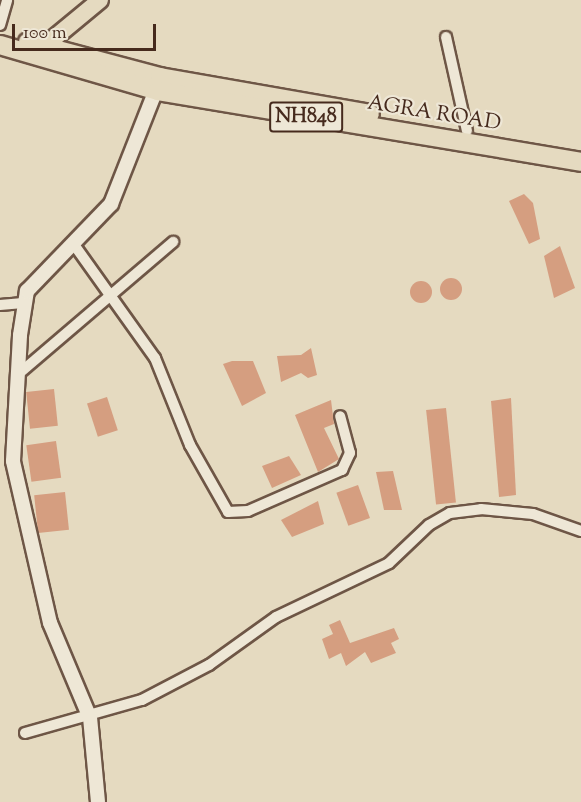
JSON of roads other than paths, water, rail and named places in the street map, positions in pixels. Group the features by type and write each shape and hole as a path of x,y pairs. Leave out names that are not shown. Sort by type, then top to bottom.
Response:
{"highway":[{"name":"NH848","path":"0,34 38,51"},
{"name":"AGRA ROAD","path":"0,45 38,51 159,84 581,162"},
{"name":"AGRA ROAD","path":"159,84 581,149"}],"main road":[{"path":"38,51 100,0"}],"street":[{"path":"0,25 7,0"},
{"path":"446,37 467,131"},
{"path":"98,802 90,718 50,623 25,524 14,461 21,371 23,303 27,291 75,246 111,204 159,84"},
{"path":"21,371 111,297 173,242"},
{"path":"75,246 155,358 190,445 228,512 248,511 342,470 350,453 340,416"},
{"path":"0,305 23,303"},
{"path":"25,733 90,718 142,700 209,665 276,617 389,564 429,525 450,513 481,509 533,514 581,531"}]}
